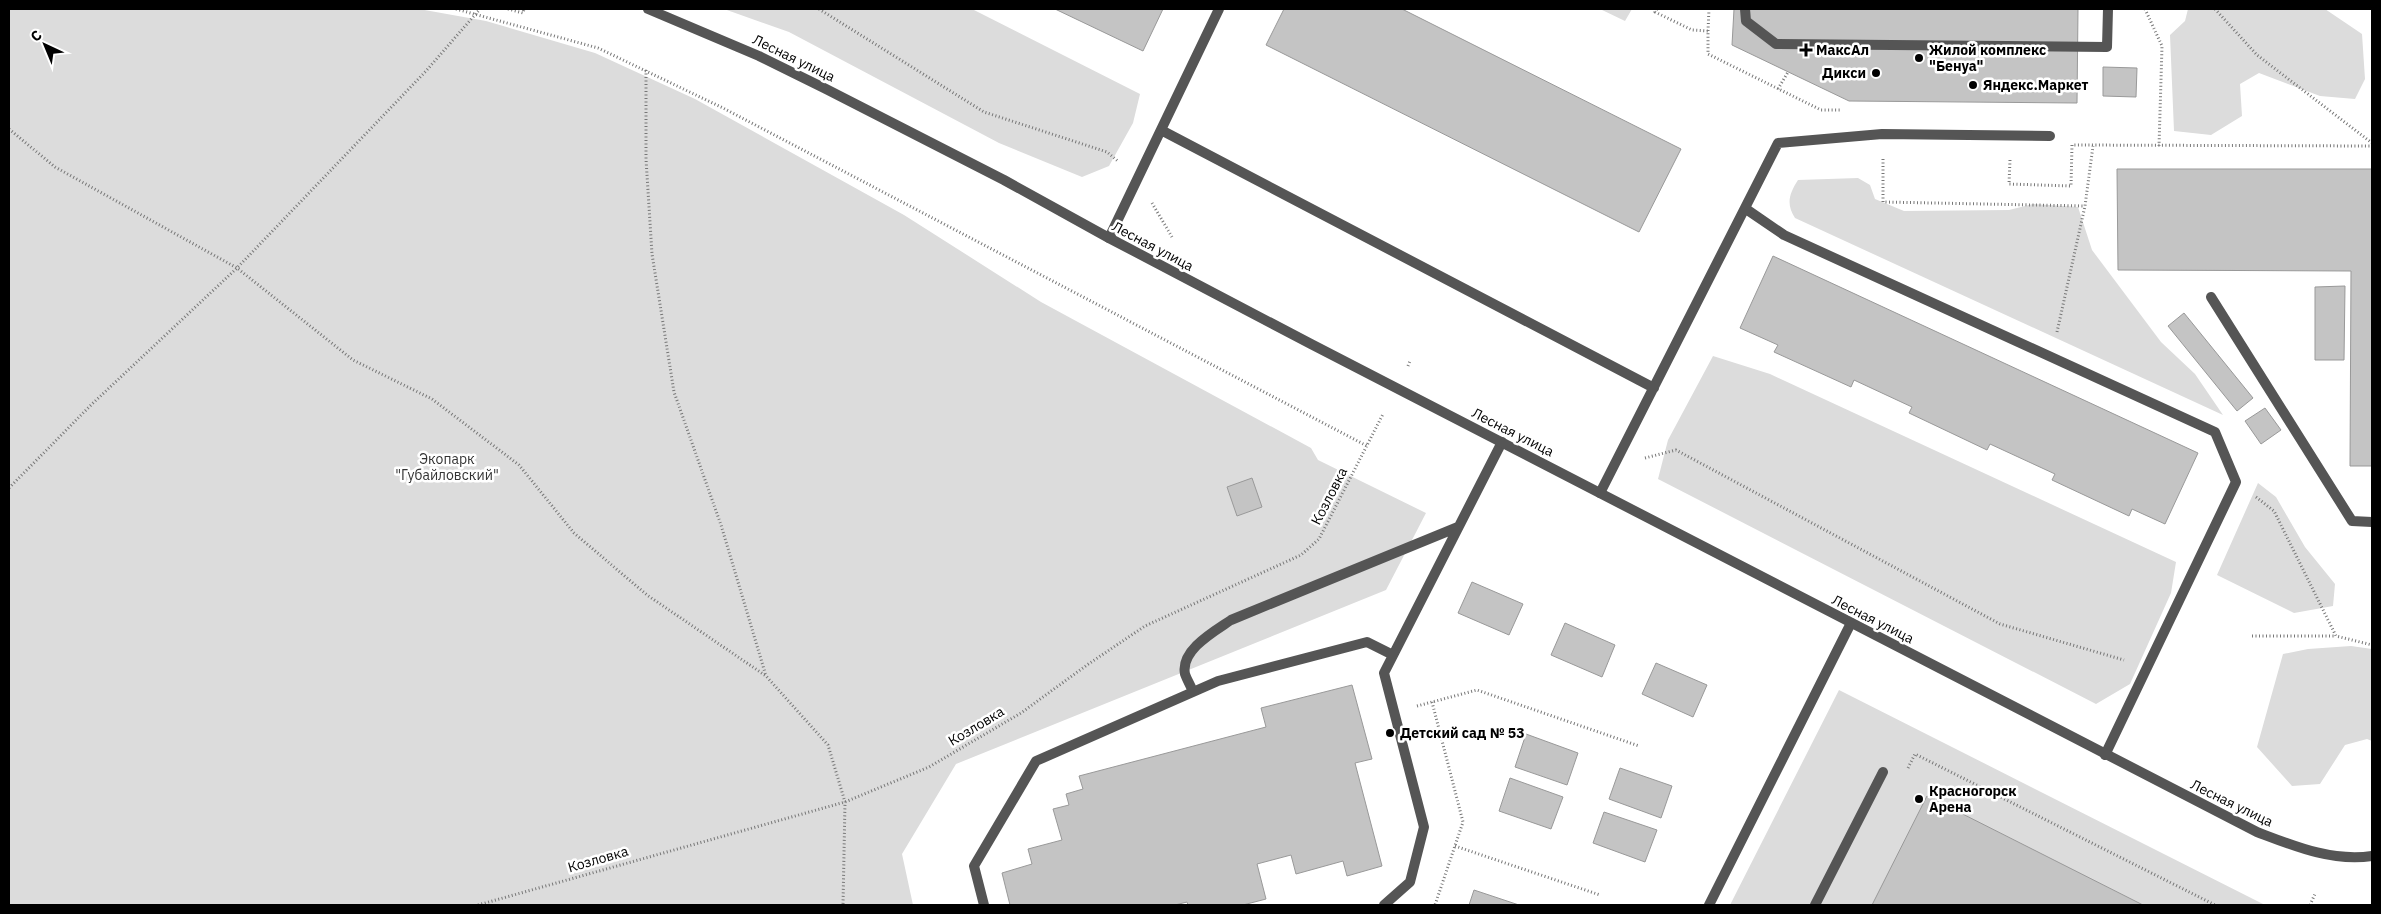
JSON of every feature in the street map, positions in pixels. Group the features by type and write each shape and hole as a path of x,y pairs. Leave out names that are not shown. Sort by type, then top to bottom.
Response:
{"street":[{"name":"Лесная улица","path":"648,9 759,56 1004,180 1109,238 2257,832 2301,848 2332,856 2372,856"},
{"path":"1109,238 1219,9"},
{"path":"1745,9 1746,21 1776,44 2107,47 2108,9"},
{"path":"1161,130 1654,388"},
{"path":"1600,493 1778,143 1882,134 2050,136"},
{"path":"1746,209 1784,235 2215,432 2236,482 2105,755"},
{"path":"2211,297 2352,522 2372,522"},
{"path":"1384,905 1410,882 1424,827 1384,673 1502,442"},
{"path":"1193,692 1185,672 1188,658 1198,642 1231,620 1458,527"},
{"path":"1709,905 1851,623"},
{"path":"984,905 974,866 1036,761 1218,681 1367,642 1393,655"},
{"path":"1815,905 1883,772"}],"path":[{"path":"456,9 477,13 598,48 646,70 723,108 1367,446"},
{"path":"9,488 92,404 237,268 426,72 480,9"},
{"path":"508,9 523,13 524,9"},
{"path":"819,9 984,112 1107,152 1138,179 1172,237"},
{"path":"1657,9 1655,12 1692,30 1708,31"},
{"path":"1709,9 1708,54 1821,110 1859,110 1860,136"},
{"path":"2144,9 2162,46 2159,146"},
{"path":"2215,9 2257,55 2372,145"},
{"path":"646,70 646,159 652,254 674,392 722,526 766,676"},
{"path":"1778,89 1788,72"},
{"path":"9,128 55,167 237,268 354,360 432,399 519,465 574,533 640,589 766,676 828,745 845,802 843,905"},
{"path":"2010,135 2009,184 2071,186 2072,146 2372,145"},
{"path":"2058,323 2085,206 2093,146"},
{"path":"1883,173 1883,202 2085,206"},
{"path":"1408,366 1410,361"},
{"name":"Козловка","path":"478,905 845,802 929,767 1021,712 1087,664 1145,626 1301,555 1319,539 1383,414"},
{"path":"1614,466 1676,450 2000,624 2149,666"},
{"path":"2236,482 2274,511 2336,636"},
{"path":"2252,636 2336,636 2372,645"},
{"path":"1394,712 1477,690 1639,746"},
{"path":"1432,702 1462,822 1435,905"},
{"path":"1906,772 1915,754 2215,905"},
{"path":"1455,846 1600,894"},
{"path":"2310,905 2315,894"}],"green space":[{"name":"Экопарк \"Губайловский\"","path":"9,9 419,9 486,21 595,53 695,99 904,215 1041,302 1311,448 1318,460 1426,513 1386,590 956,764 902,854 913,905 9,905"},
{"path":"724,9 972,9 1140,94 1133,123 1109,166 1082,177 999,143 789,32"},
{"path":"1600,9 1632,9 1625,21"},
{"path":"2188,9 2325,9 2362,34 2365,79 2355,99 2320,96 2259,73 2240,84 2242,116 2211,135 2174,131 2170,35 2185,21"},
{"path":"1858,178 1870,185 1875,199 1904,211 2009,210 2033,204 2078,207 2092,250 2161,342 2195,374 2223,415 1795,218 1792,213 1790,199 1792,190 1798,180"},
{"path":"1713,356 1770,374 2176,562 2171,593 2130,684 2096,704 1658,479 1668,440"},
{"path":"2258,483 2276,497 2305,547 2335,584 2333,606 2294,613 2217,575"},
{"path":"2351,646 2372,649 2372,741 2367,739 2345,745 2320,784 2292,786 2257,747 2283,654 2308,649"},
{"name":"Красногорск Арена","path":"1839,690 2265,905 1730,905"}],"building":[{"path":"1055,9 1163,9 1143,51"},
{"path":"1284,9 1402,9 1681,149 1639,232 1266,45"},
{"name":"Жилой комплекс \"Бенуа\"","path":"1734,9 2078,9 2077,103 1849,101 1732,45"},
{"path":"2103,67 2137,68 2136,97 2103,96"},
{"path":"2117,169 2372,169 2372,466 2350,466 2351,271 2118,270"},
{"path":"1773,256 2198,453 2165,524 2132,509 2129,516 2052,480 2055,474 1990,444 1987,450 1909,413 1912,407 1854,380 1851,387 1774,352 1778,345 1740,328"},
{"path":"2345,286 2344,360 2315,360 2315,287"},
{"path":"2184,313 2253,398 2237,411 2168,326"},
{"path":"2265,408 2281,430 2261,444 2245,421"},
{"path":"1252,478 1262,507 1237,516 1227,487"},
{"path":"1472,582 1523,604 1509,635 1458,613"},
{"path":"1565,623 1615,645 1602,677 1551,655"},
{"path":"1656,663 1707,685 1693,717 1642,694"},
{"path":"1352,685 1372,759 1355,763 1382,866 1347,876 1343,861 1296,874 1291,855 1257,864 1266,899 1243,905 1188,905 1187,902 1175,905 1010,905 1002,873 1032,864 1028,849 1062,840 1053,809 1069,805 1066,794 1083,789 1079,776 1266,727 1261,708"},
{"path":"1526,734 1578,753 1567,785 1515,767"},
{"path":"1620,768 1672,786 1661,818 1609,799"},
{"path":"1510,778 1563,797 1551,829 1499,811"},
{"path":"1927,796 2143,905 1872,905"},
{"path":"1604,812 1657,830 1645,862 1593,843"},
{"path":"1474,890 1519,905 1469,905"}],"place":[{"name":"МаксАл","path":"1806,50"},
{"name":"Жилой комплекс \"Бенуа\"","path":"1919,58"},
{"name":"Дикси","path":"1876,73"},
{"name":"Яндекс.Маркет","path":"1973,85"},
{"name":"Детский сад № 53","path":"1390,733"},
{"name":"Красногорск Арена","path":"1919,799"}]}
